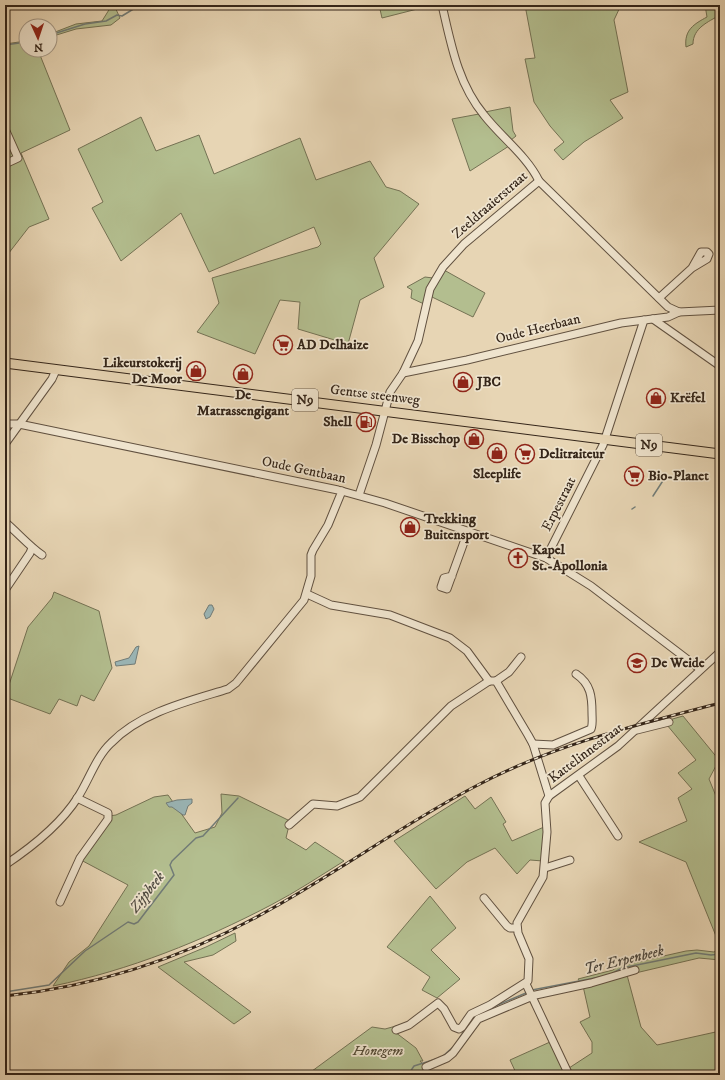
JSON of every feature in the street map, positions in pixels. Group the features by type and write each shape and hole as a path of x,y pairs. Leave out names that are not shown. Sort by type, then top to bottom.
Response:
{"main road":[{"name":"Gentse steenweg","path":"5,363 384,410 720,454"}],"street":[{"name":"Zeeldraaierstraat","path":"358,495 376,445 384,410 390,392 404,373 418,341 427,299 435,280 443,267 467,242 539,181 522,157 485,117 469,96 456,64 442,5"},
{"path":"5,129 18,158 5,164"},
{"path":"539,181 668,307 679,312"},
{"path":"659,298 692,268"},
{"name":"Oude Heerbaan","path":"404,373 467,360 602,327 668,317 679,312 720,310"},
{"path":"653,319 720,366"},
{"name":"Erpestraat","path":"546,558 604,440 644,320"},
{"path":"5,444 56,370"},
{"name":"Oude Gentbaan","path":"5,424 19,424 342,491 468,531 546,558 584,582 700,669"},
{"path":"5,865 36,842 60,819 77,798 105,749 114,739 131,727 158,713 232,686 307,594 312,571 311,555 328,525 342,491"},
{"path":"5,522 29,543 32,548 42,555"},
{"path":"452,576 468,531"},
{"path":"5,590 32,548"},
{"path":"307,594 331,605 390,615 450,638 466,651 493,681 533,744 549,796 545,803 547,832 545,868 538,888 519,918 517,928 530,959 530,975 526,984 471,1014 459,1029 454,1027 444,1009 438,1003 409,1025 396,1030"},
{"name":"Kattelinnestraat","path":"549,796 579,776 637,730 700,669 720,652"},
{"path":"291,823 313,804 337,806 360,797 443,713 458,700 509,672 521,657"},
{"path":"533,744 553,745 591,729 591,691 583,679 576,674"},
{"name":"Kattelinnestraat","path":"637,730 670,722"},
{"path":"579,776 618,836"},
{"path":"60,902 80,858 108,819 108,813 77,798"},
{"path":"545,868 570,860"},
{"path":"484,898 507,926 510,928 517,928"},
{"path":"426,1067 447,1058 453,1053 478,1019 531,996 597,982 635,970"},
{"path":"526,984 569,1075"}],"green space":[{"path":"112,5 114,5 120,18 111,25 76,29 58,35 58,31 76,24 102,21"},
{"path":"379,5 433,5 382,18"},
{"path":"525,5 621,5 614,20 628,92 610,100 623,118 584,142 563,160 554,150 564,142 550,126 534,102 525,59 535,58"},
{"path":"705,5 720,5 720,15 702,26 694,38 693,44 686,47 688,32 694,25 707,17"},
{"path":"18,42 18,58 41,58 70,130 21,153 49,219 29,227 5,258 5,44"},
{"path":"510,107 513,131 516,136 511,140 485,112"},
{"path":"479,114 509,146 470,171 452,119"},
{"path":"141,117 156,151 199,135 214,174 300,138 316,180 370,161 386,187 400,191 419,204 374,258 384,287 360,300 348,344 298,329 300,302 280,300 255,354 197,332 219,303 212,278 318,247 321,244 314,227 209,272 181,213 121,261 92,208 103,202 78,149"},
{"path":"444,270 485,293 473,317 430,296"},
{"path":"425,277 433,278 424,304 411,298 412,290 407,287"},
{"path":"54,592 99,611 112,668 94,701 81,695 77,706 59,699 50,714 5,697 28,627 52,598"},
{"path":"683,716 719,760 709,779 720,806 720,946 686,862 639,842 687,821 678,798 692,789 678,773 696,760 667,725 669,720"},
{"path":"221,794 239,796 290,821 286,838 306,850 315,842 344,861 271,905 219,931 138,963 110,972 53,986 69,962 89,946 128,885 79,859 109,816 116,815 154,797 168,795 195,833 215,827 222,813"},
{"path":"465,796 475,809 491,797 506,822 503,824 512,841 544,827 543,861 530,860 517,874 495,848 467,862 436,889 394,841"},
{"path":"430,896 456,928 431,950 460,979 437,998 422,990 430,977 387,947"},
{"path":"235,933 236,941 213,955 184,962 251,1012 234,1024 158,967"},
{"path":"720,949 720,960 699,958 627,975 641,1027 657,1045 720,1031 720,1075 572,1075 569,1068 592,1053 592,1042 580,1022 590,1017 583,986 578,979 613,970 622,963 628,964 686,951 697,950 714,952"},
{"name":"Honegem","path":"396,1026 395,1032 416,1048 423,1061 420,1061 428,1070 430,1075 308,1074 372,1027 385,1029"},
{"path":"550,1042 565,1075 517,1075 510,1060"}],"water":[{"path":"209,605 212,605 214,609 210,617 206,619 204,614"},
{"path":"139,646 135,664 116,666 115,662 129,658 136,647"},
{"path":"192,799 192,803 188,806 185,815 172,807 169,807 166,803 177,800"}],"waterway":[{"path":"58,32 85,24 106,21 117,15 122,16 140,5"},
{"path":"5,45 18,43"},
{"name":"Zijpbeek","path":"653,496 666,476"},
{"name":"Zijpbeek","path":"5,992 49,985 85,951 128,922 134,924 138,922 174,875 170,865 172,861 196,838 203,836 238,798"},
{"name":"Zijpbeek","path":"292,818 298,812"},
{"name":"Ter Erpenbeek","path":"611,974 622,968 696,953 711,955 720,954"},
{"name":"Ter Erpenbeek","path":"532,990 600,977"},
{"name":"Ter Erpenbeek","path":"493,1007 526,993"},
{"name":"Ter Erpenbeek","path":"471,1018 482,1012"},
{"name":"Zijpbeek","path":"5,1018 7,1020 5,1026"},
{"name":"Ter Erpenbeek","path":"459,1039 468,1025"},
{"name":"Ter Erpenbeek","path":"443,1056 452,1048"},
{"name":"Ter Erpenbeek","path":"408,1075 414,1066 436,1059"}],"railway":[{"path":"5,996 75,985 176,955 240,926 271,909 323,879 424,815 476,786 505,772 535,759 595,737 720,703"}],"place":[{"name":"AD Delhaize","path":"283,345"},
{"name":"Likeurstokerij De Moor","path":"196,371"},
{"name":"De Matrassengigant","path":"243,374"},
{"name":"JBC","path":"463,382"},
{"name":"Krëfel","path":"656,398"},
{"name":"Shell","path":"366,422"},
{"name":"De Bisschop","path":"474,439"},
{"name":"Sleeplife","path":"497,453"},
{"name":"Delitraiteur","path":"525,454"},
{"name":"Bio-Planet","path":"634,476"},
{"name":"Trekking Buitensport","path":"410,527"},
{"name":"Kapel St.-Apollonia","path":"518,558"},
{"name":"De Weide","path":"637,663"}]}
